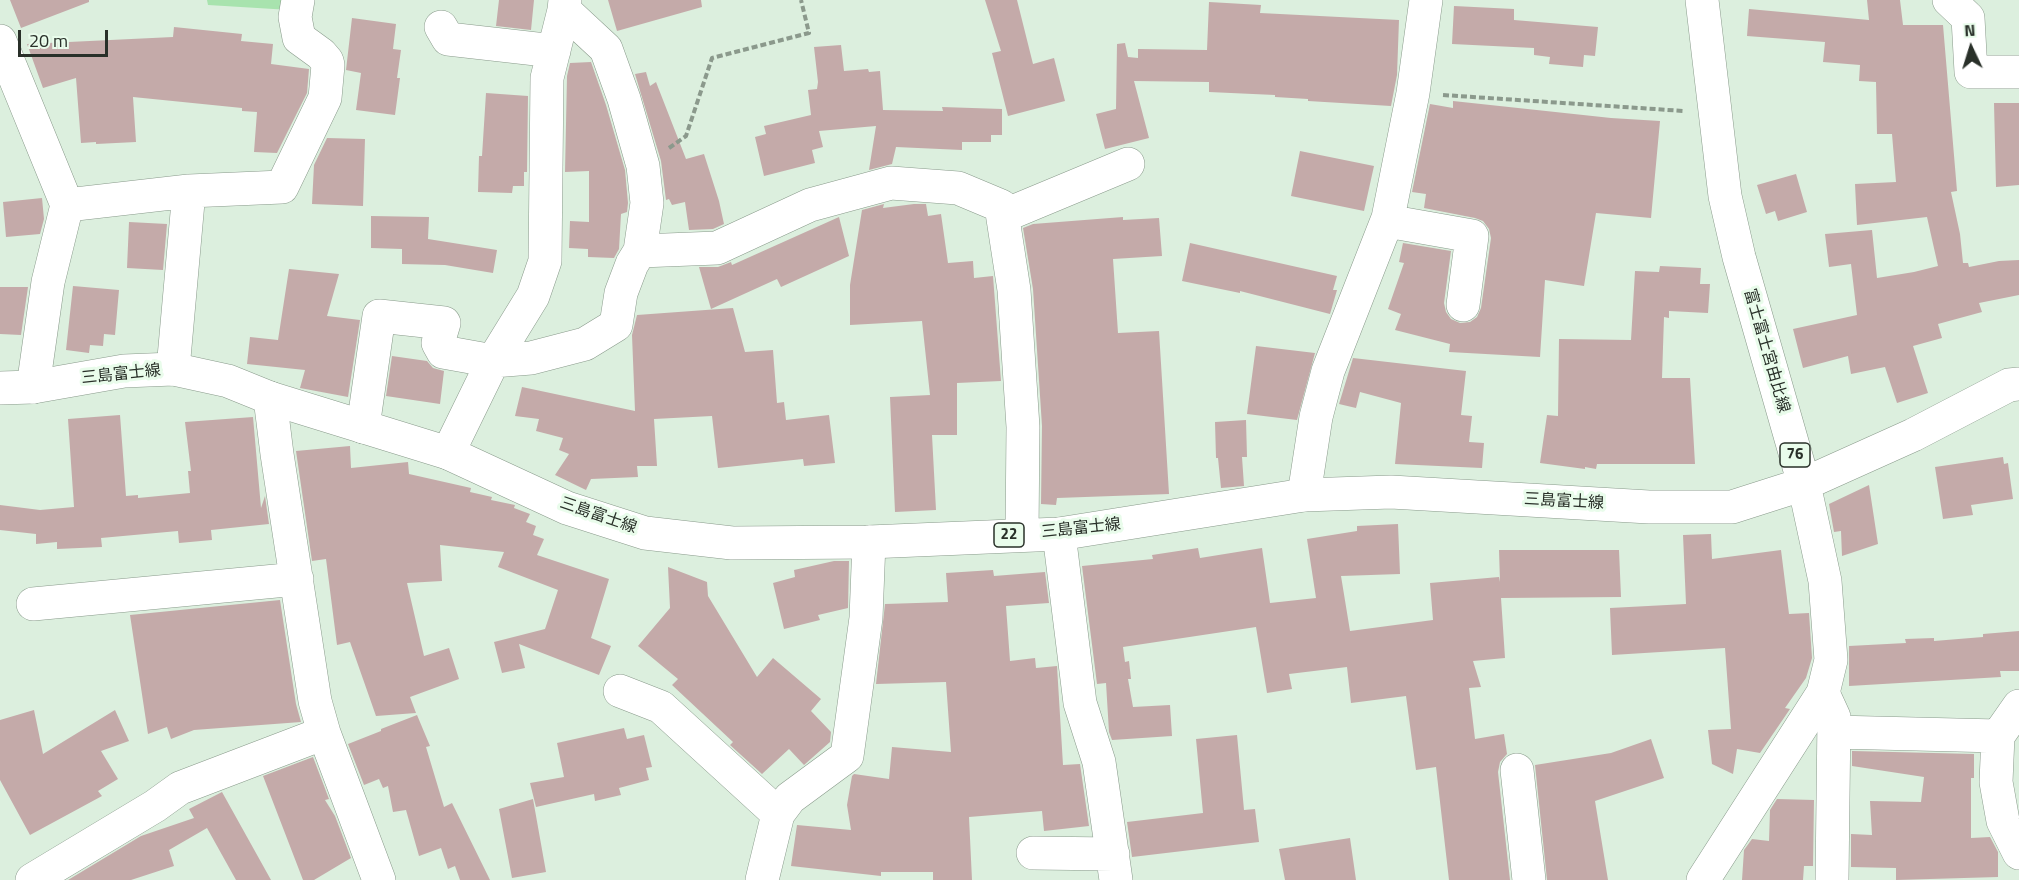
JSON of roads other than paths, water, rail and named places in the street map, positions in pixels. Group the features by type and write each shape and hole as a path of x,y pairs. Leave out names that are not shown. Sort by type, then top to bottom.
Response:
{"street":[{"path":"67,205 189,191 282,187 325,98 328,65 321,54 299,38 295,17 298,0"},
{"path":"1304,495 1316,417 1328,371 1387,221 1413,93 1426,0"},
{"name":"富士富士宮由比線","path":"1702,0 1725,195 1739,257 1804,484 1825,581 1831,660 1823,693 1703,880"},
{"path":"1949,0 1968,18 1971,72 2019,72"},
{"path":"447,453 493,361 533,296 545,261 547,78 564,5"},
{"path":"363,427 379,316 444,323 438,343 443,352 493,361 531,358 585,345 616,325 621,293 632,264 640,252 647,203 643,166 624,99 606,49 564,5"},
{"path":"441,27 448,39 554,51"},
{"path":"0,41 67,205 48,282 33,387"},
{"path":"1003,216 1128,165"},
{"path":"640,252 717,248 810,205 891,183 958,188 1001,206 1014,290 1023,427 1022,534"},
{"path":"173,369 189,191"},
{"path":"1387,221 1472,236 1463,305"},
{"name":"三島富士線","path":"0,388 33,387 124,371 173,369 228,381 270,398 447,453 567,508 645,533 732,543 869,542 1059,534 1304,495 1391,492 1649,507 1732,507 1804,484 1913,435 2009,386 2019,384"},
{"path":"270,398 315,701 324,733 379,880"},
{"path":"1033,853 1115,867 1099,762 1080,703 1059,534"},
{"path":"762,880 778,814 790,798 847,756 866,618 869,542"},
{"path":"33,604 297,579"},
{"path":"620,691 661,707 778,814"},
{"path":"1823,693 1834,717 1832,880"},
{"path":"2019,706 1998,736 1996,782 2003,821 2019,853"},
{"path":"1834,732 1998,736"},
{"path":"32,880 155,806 180,788 324,733"},
{"path":"1517,770 1529,880"}]}
